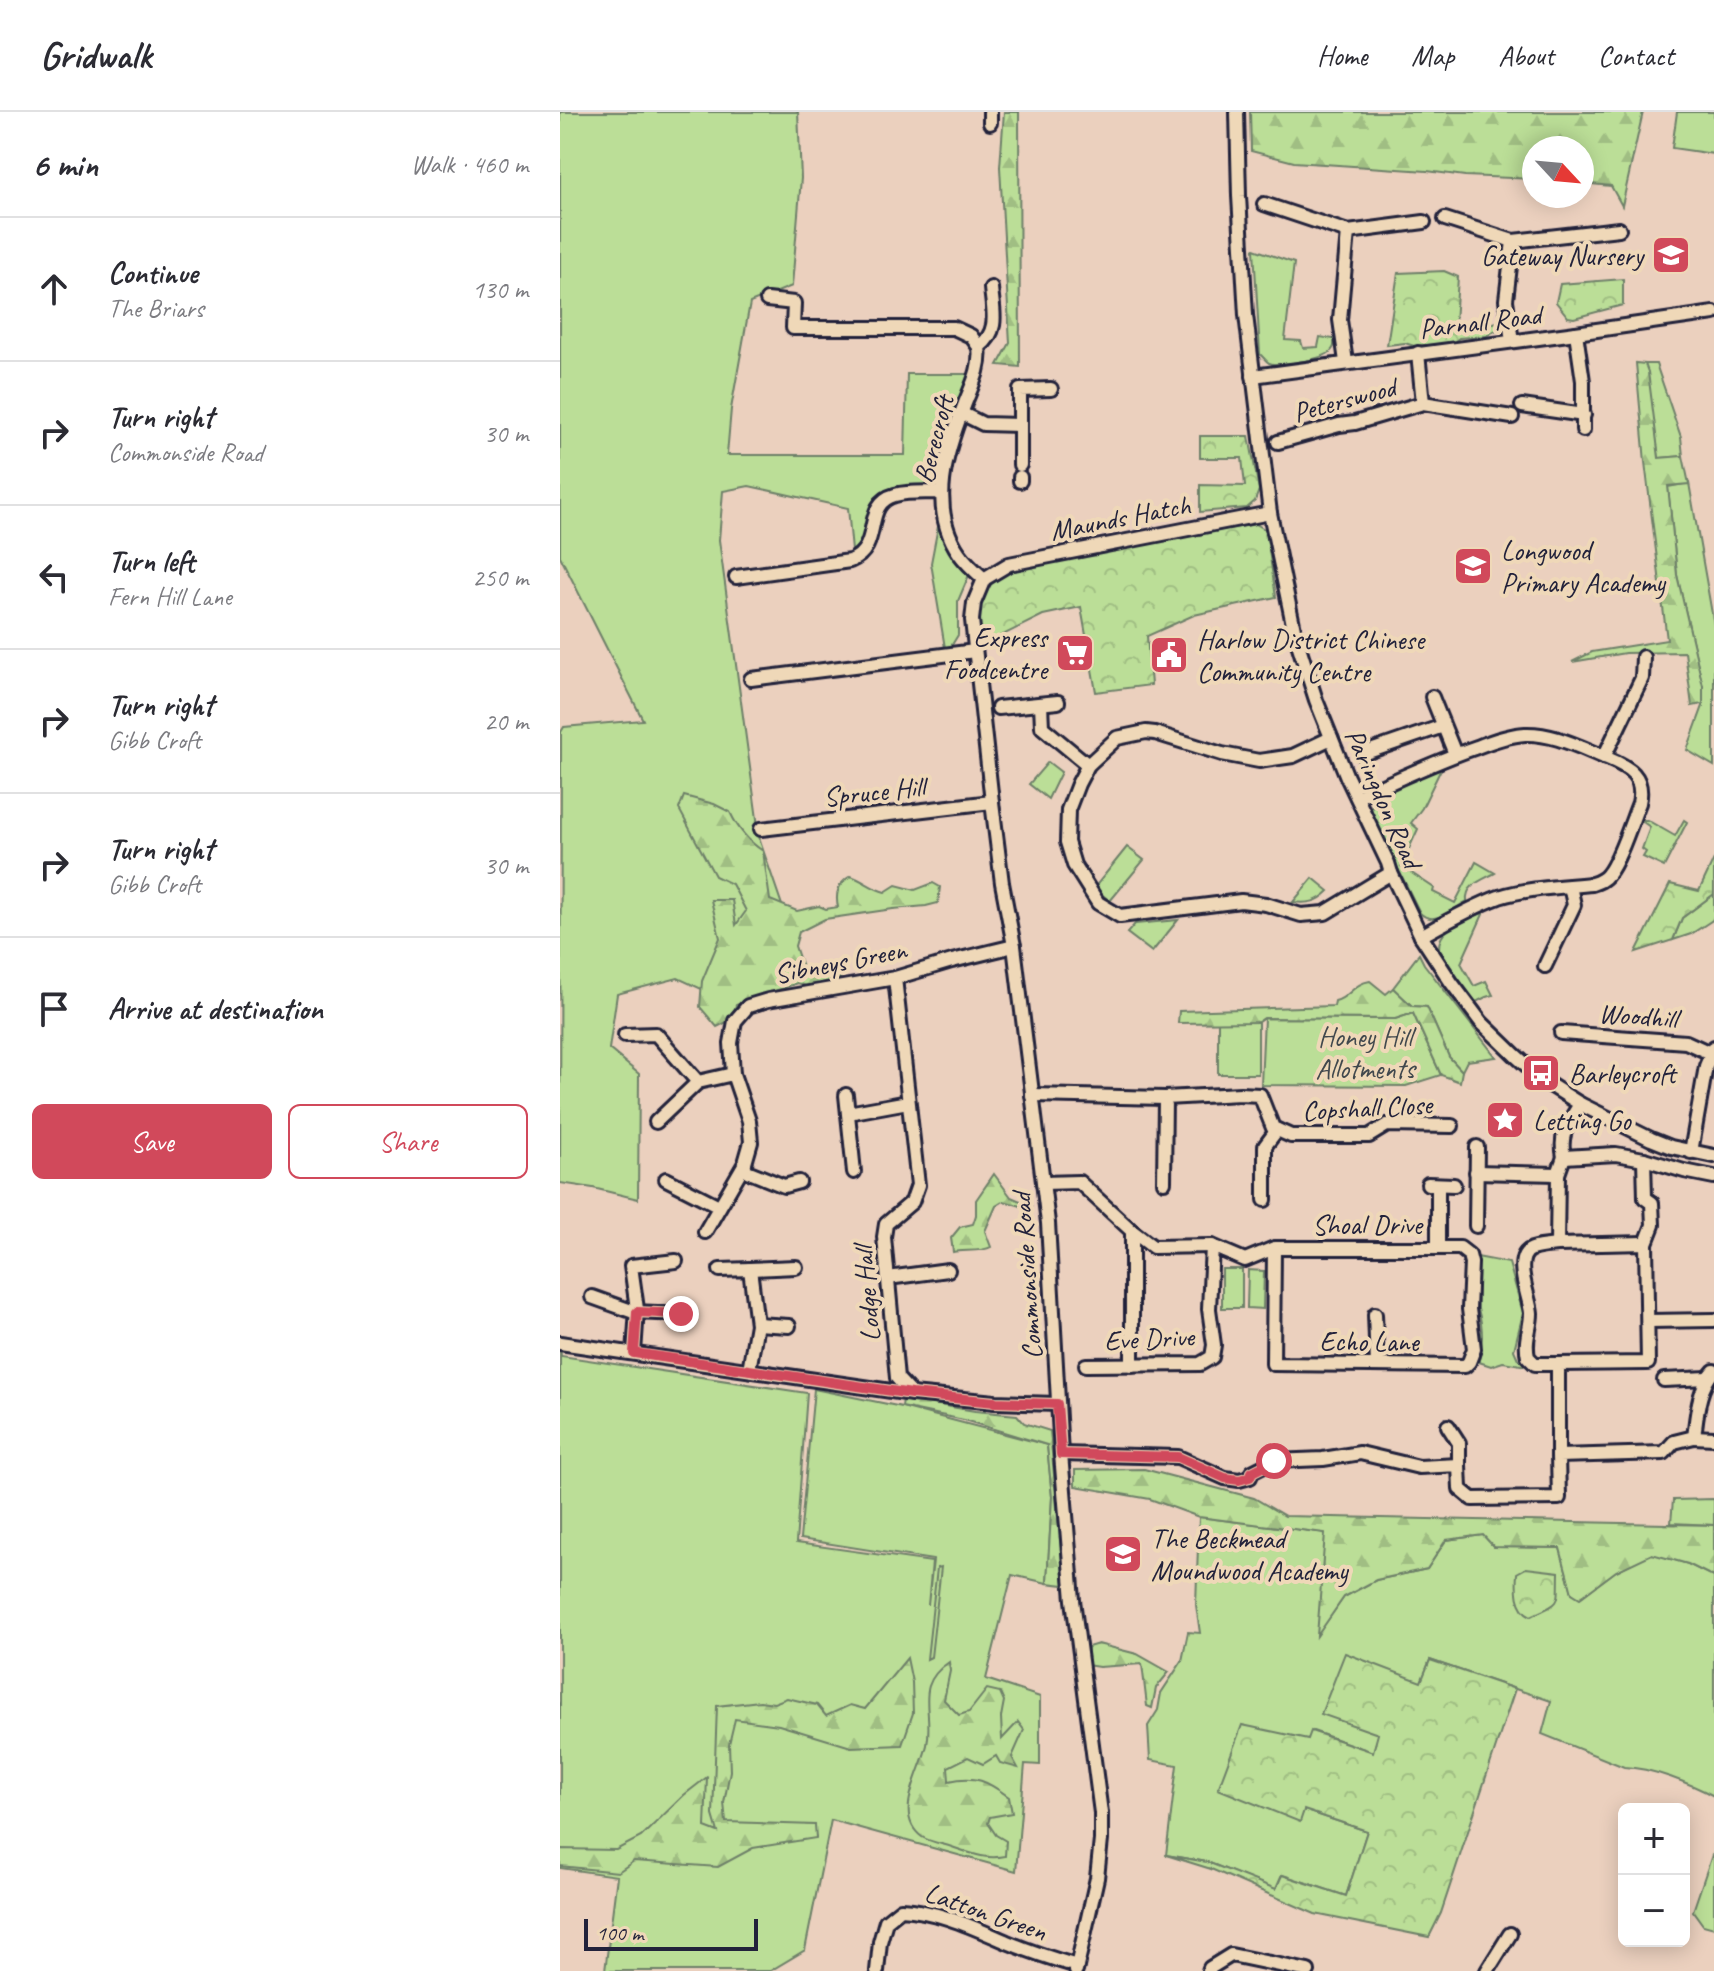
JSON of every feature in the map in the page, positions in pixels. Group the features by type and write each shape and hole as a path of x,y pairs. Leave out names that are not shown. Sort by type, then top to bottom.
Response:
{"street":[{"name":"Paringdon Road","path":"1237,112 1243,275 1270,513 1295,634 1316,700 1391,873 1421,936 1451,982 1481,1022 1507,1049 1544,1081 1580,1104 1651,1139 1714,1156"},
{"path":"1264,204 1348,232 1424,222"},
{"path":"1445,219 1513,241 1619,229"},
{"name":"Peterswood","path":"1346,362 1340,320 1348,232"},
{"path":"1512,341 1506,300 1513,241"},
{"name":"Berecroft","path":"984,579 958,552 946,526 940,492 950,444 979,366 979,347 993,329 991,288"},
{"path":"767,300 794,303 793,328 954,328 966,332 979,347"},
{"name":"Parnall Road","path":"1253,376 1714,313"},
{"path":"1576,333 1583,381 1583,430"},
{"name":"Peterswood","path":"1418,353 1423,403"},
{"path":"1020,474 1020,390 1051,389"},
{"name":"Peterswood","path":"1278,442 1423,403 1512,417"},
{"path":"1522,406 1584,415"},
{"path":"961,413 983,424 1020,425"},
{"path":"736,577 850,561 857,558 869,544 874,516 883,502 894,495 940,492"},
{"name":"Maunds Hatch","path":"984,579 1009,564 1270,513"},
{"name":"Commonside Road","path":"984,579 974,603 972,620 1002,883 1014,946 1043,1183 1056,1342 1057,1404 1075,1614 1101,1813 1097,1878 1076,1969"},
{"path":"751,679 975,651"},
{"path":"1604,757 1642,678 1643,657"},
{"path":"1432,697 1455,754"},
{"path":"998,708 1058,702"},
{"path":"1041,704 1042,727 1088,765"},
{"path":"1362,754 1443,726"},
{"path":"1331,738 1293,756 1259,761 1222,754 1155,733 1117,738 1088,765 1068,810 1067,842 1074,865 1098,903 1120,916 1241,901 1266,904 1301,915 1325,913 1391,873"},
{"path":"1357,797 1455,754 1525,734 1554,738 1624,765 1634,774 1640,786 1639,803 1614,864 1608,874 1597,882 1497,898 1421,936"},
{"name":"Spruce Hill","path":"761,829 992,802"},
{"path":"1545,966 1574,905 1570,886"},
{"name":"Sibneys Green","path":"705,1232 742,1169 751,1142 749,1121 733,1074 731,1043 735,1021 748,1006 895,978 1014,946"},
{"name":"Lodge Hall","path":"895,978 918,1185 912,1202 886,1224 884,1237 897,1378 912,1394"},
{"name":"Woodhill","path":"1561,1033 1686,1042 1712,1050 1706,1066 1691,1152"},
{"path":"625,1035 656,1034 698,1082"},
{"path":"656,1122 698,1082 733,1074"},
{"path":"846,1095 854,1172"},
{"name":"Copshall Close","path":"1032,1095 1165,1098 1260,1095 1273,1128 1291,1136 1369,1136 1387,1125 1452,1126"},
{"path":"1164,1182 1165,1098"},
{"path":"848,1113 908,1102"},
{"path":"1557,1245 1558,1174 1564,1157 1564,1129 1580,1104"},
{"path":"1265,1200 1265,1146 1277,1130"},
{"path":"1476,1226 1477,1147"},
{"path":"1564,1157 1616,1154 1714,1177"},
{"path":"1644,1159 1645,1198 1652,1203 1653,1225 1646,1243 1648,1363 1535,1364 1528,1357 1526,1338 1531,1315 1522,1260 1527,1251 1557,1245 1646,1243"},
{"path":"742,1169 784,1186 799,1182"},
{"path":"1476,1172 1558,1174"},
{"path":"666,1179 719,1206"},
{"name":"Shoal Drive","path":"1043,1183 1079,1182 1153,1247 1212,1246 1245,1260 1274,1248 1460,1248 1469,1255 1471,1263 1469,1309 1474,1349 1465,1366"},
{"path":"1438,1248 1433,1184 1454,1185"},
{"path":"1132,1231 1132,1365"},
{"name":"Eve Drive","path":"1086,1365 1200,1364 1212,1357 1214,1345 1209,1309 1212,1246"},
{"name":"Echo Lane","path":"1274,1248 1273,1364 1465,1366"},
{"path":"634,1353 637,1312 631,1266 676,1261"},
{"path":"720,1270 796,1267"},
{"path":"749,1370 757,1324 750,1269"},
{"path":"888,1278 948,1270"},
{"path":"592,1297 637,1312 681,1314"},
{"path":"1375,1314 1377,1365"},
{"path":"1648,1321 1714,1320"},
{"path":"757,1324 789,1326"},
{"path":"560,1343 912,1394 1057,1404"},
{"path":"1448,1426 1459,1443 1460,1489 1472,1499 1559,1498 1558,1364"},
{"path":"1694,1437 1701,1396 1711,1374"},
{"path":"1664,1380 1711,1374"},
{"path":"1558,1456 1664,1453 1674,1442 1694,1437 1714,1438"},
{"path":"1061,1454 1178,1457 1225,1478 1239,1480 1250,1477 1252,1472 1274,1461 1323,1459 1360,1453 1419,1467 1459,1465"},
{"name":"Latton Green","path":"877,1971 886,1921 901,1909 922,1910 969,1925 1076,1969"},
{"path":"1487,1971 1510,1934"},
{"path":"1209,1971 1231,1955 1308,1971"}],"green space":[{"path":"560,112 798,112 801,178 792,286 750,303 731,409 727,455 905,455 907,374 970,374 942,441 933,485 899,487 883,497 857,551 852,551 848,508 749,486 723,491 719,540 760,841 786,917 736,1005 678,978 617,994 609,1049 639,1074 638,1199 560,1183 561,732 564,727 643,720 560,556"},
{"path":"1004,112 1019,112 1020,367 998,365 1010,343 1000,167"},
{"path":"1250,112 1643,112 1622,206 1611,186 1594,184 1594,136 1522,136 1522,178 1294,162 1251,151"},
{"path":"1677,112 1714,112 1714,154 1672,148"},
{"path":"1254,249 1294,263 1285,340 1301,341 1303,348 1318,347 1320,337 1334,339 1334,346 1327,354 1302,362 1274,364 1260,354"},
{"path":"1444,271 1458,277 1455,323 1468,326 1500,322 1498,329 1486,336 1459,338 1453,343 1387,345 1398,273"},
{"path":"1623,279 1623,305 1574,318 1568,317 1556,302 1560,284"},
{"path":"1636,363 1645,364 1648,372 1659,458 1683,456 1689,484 1668,486 1677,575 1703,686 1703,704 1692,706 1685,652 1625,653 1572,662 1592,652 1667,640"},
{"path":"1645,364 1656,364 1681,437 1683,456 1659,458"},
{"path":"1200,436 1249,436 1259,490 1255,501 1247,508 1200,512 1200,485 1245,486 1242,458 1200,458"},
{"path":"1689,483 1714,625 1714,766 1687,750 1703,706 1703,687 1677,575 1668,487"},
{"path":"940,516 953,552 969,575 958,601 958,635 950,648 945,648 931,563"},
{"path":"1256,524 1266,530 1276,597 1194,615 1147,636 1151,685 1096,692 1081,607 1043,615 981,646 977,631 982,598 994,580 1015,569"},
{"path":"1048,762 1061,772 1048,799 1029,784"},
{"path":"1442,767 1411,823 1418,829 1401,866 1434,888 1433,892 1455,903 1476,862 1495,873 1472,887 1467,901 1444,915 1431,918 1420,913 1372,816 1372,807 1378,795"},
{"path":"684,796 730,812 744,834 763,851 770,900 797,911 819,906 826,909 838,907 838,889 851,876 885,892 896,885 915,890 933,883 940,887 938,903 825,919 799,932 795,946 802,967 823,974 840,967 846,972 829,988 818,990 797,983 736,1005 731,1020 717,1027 700,1007 702,981 720,938 711,900 732,900 736,925 746,911 732,884 715,876 679,809"},
{"path":"1640,820 1647,820 1675,836 1684,820 1687,822 1664,867 1643,857 1646,852 1642,849 1650,827"},
{"path":"1127,847 1144,860 1110,901 1094,888"},
{"path":"1714,859 1714,894 1682,918 1673,940 1636,952 1670,884 1699,891"},
{"path":"1313,878 1329,891 1313,901 1293,902"},
{"path":"1714,894 1714,919 1691,934 1673,940 1682,918"},
{"path":"1484,912 1461,963 1474,986 1486,981 1493,995 1474,1003 1439,949 1440,941 1448,930"},
{"path":"1178,920 1152,952 1127,933 1135,924"},
{"path":"1419,954 1496,1057 1467,1061 1462,1071 1449,1057 1427,1007 1412,1006 1393,988"},
{"path":"1370,981 1386,994 1393,988 1412,1006 1427,1007 1449,1057 1462,1071 1460,1082 1441,1075 1413,1013 1395,1019 1264,1018 1258,1022 1178,1023 1179,1011 1334,1006 1335,1001"},
{"name":"Honey Hill Allotments","path":"1413,1013 1441,1075 1406,1086 1261,1085 1264,1018 1395,1019"},
{"path":"1218,1022 1258,1022 1258,1074 1218,1074"},
{"path":"994,1174 1011,1197 1032,1206 1004,1201 996,1206 985,1231 991,1247 953,1252 951,1238 960,1227 973,1224 976,1200"},
{"path":"1477,1257 1509,1263 1523,1313 1514,1350 1518,1359 1527,1366 1503,1362 1491,1366 1479,1362 1482,1336"},
{"path":"1222,1269 1242,1269 1242,1308 1222,1308"},
{"path":"1248,1270 1264,1271 1263,1309 1247,1308"},
{"path":"560,1347 561,1356 807,1393 796,1543 932,1562 928,1605 933,1560 800,1539 814,1389 902,1407 1047,1445 1052,1497 1047,1583 1012,1575 986,1679 1040,1697 1040,1765 1025,1764 1016,1871 831,1820 805,1950 770,1971 605,1971 617,1876 560,1868"},
{"path":"903,1399 1017,1415 1024,1423 1050,1431 1064,1585 1047,1583 1052,1497 1047,1445 964,1420 902,1407"},
{"path":"1144,1469 1254,1498 1285,1516 1714,1525 1714,1577 1688,1564 1652,1554 1616,1571 1580,1598 1572,1593 1560,1548 1494,1547 1483,1535 1446,1540 1427,1569 1376,1580 1344,1597 1317,1636 1325,1533 1199,1517 1150,1499 1075,1486 1075,1470"},
{"path":"1714,1499 1714,1525 1671,1523 1673,1500"},
{"path":"1199,1517 1326,1533 1318,1634 1344,1597 1376,1580 1427,1569 1446,1540 1483,1535 1494,1547 1560,1548 1572,1592 1582,1596 1616,1571 1652,1553 1688,1564 1714,1577 1714,1796 1670,1777 1624,1767 1542,1734 1551,1701 1430,1660 1410,1711 1389,1704 1373,1752 1313,1731 1308,1739 1299,1821 1304,1810 1367,1831 1346,1896 1283,1875 1277,1890 1207,1862 1166,1855 1177,1765 1150,1760 1148,1726 1158,1710 1161,1693 1182,1661 1188,1632 1200,1633 1196,1605"},
{"path":"941,1567 931,1657 927,1659 937,1568"},
{"path":"1526,1568 1559,1572 1557,1601 1531,1616 1519,1603 1517,1591 1517,1573"},
{"path":"1098,1644 1137,1654 1169,1672 1156,1688 1152,1708 1147,1706 1142,1664 1086,1665 1088,1647"},
{"path":"1345,1653 1421,1682 1430,1660 1515,1689 1441,1913 1429,1937 1315,1914 1211,1869 1166,1855 1207,1862 1276,1889 1282,1875 1346,1896 1367,1831 1304,1810 1300,1822 1218,1789 1242,1725 1308,1739 1311,1731 1373,1752 1378,1734 1321,1714"},
{"path":"907,1658 913,1713 902,1745 851,1747 779,1725 735,1719 729,1744 730,1771 724,1803 726,1822 815,1825 816,1838 753,1848 718,1867 634,1861 618,1872 560,1866 560,1849 616,1850 641,1837 707,1777 705,1827 718,1832 713,1815 717,1706 760,1701 774,1703 787,1698 817,1705 826,1716 850,1705 865,1709"},
{"path":"949,1662 944,1700 959,1715 969,1712 987,1689 1000,1692 1004,1701 1002,1739 1018,1722 1024,1730 1012,1757 1018,1768 1000,1763 996,1756 983,1764 968,1757 948,1767 949,1781 981,1781 1009,1797 1012,1813 990,1817 988,1823 996,1835 1006,1841 1005,1856 978,1855 929,1840 913,1828 909,1817 911,1793 927,1745 928,1690 931,1680"},
{"path":"1714,1854 1714,1928 1703,1925 1693,1911"}],"place":[{"name":"Gateway Nursery","path":"1671,255"},
{"name":"Longwood Primary Academy","path":"1473,566"},
{"name":"Express Foodcentre","path":"1075,653"},
{"name":"Harlow District Chinese Community Centre","path":"1169,655"},
{"name":"Barleycroft","path":"1541,1073"},
{"name":"Letting Go","path":"1505,1120"},
{"name":"The Beckmead Moundwood Academy","path":"1123,1554"}],"route":[{"path":"681,1314 637,1312 634,1353 912,1394 1057,1404 1061,1454 1178,1457 1225,1478 1239,1480 1250,1477 1252,1472 1274,1461"}]}
